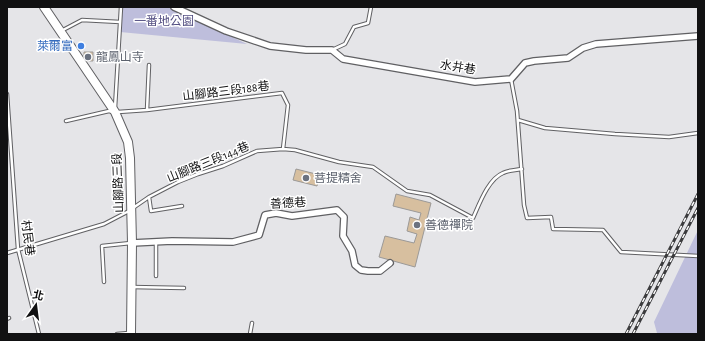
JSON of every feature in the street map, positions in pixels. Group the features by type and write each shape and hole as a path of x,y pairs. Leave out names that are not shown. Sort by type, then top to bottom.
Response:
{"main road":[{"name":"山腳路三段","path":"44,7 115,112 128,142 130,158 130,210 132,243 131,333"}],"street":[{"path":"174,7 226,31 270,46 306,50 332,50"},
{"path":"511,79 525,64 534,61 568,58 583,48 596,44 697,35"},
{"name":"水井巷","path":"332,50 343,59 475,82 511,79"},
{"name":"善德巷","path":"132,243 184,241 233,242 259,235 265,215 276,213 292,216 337,210 344,217 343,236 352,251 355,264 361,270 380,271 390,263"}],"lane":[{"path":"115,112 121,7"},
{"path":"332,50 345,44 354,27 368,23 371,7"},
{"path":"60,32 82,20 120,22"},
{"path":"147,110 149,65"},
{"path":"511,79 518,120 524,205 527,218 551,218 553,229 603,230 621,252 698,256"},
{"name":"山腳路三段188巷","path":"66,121 108,111 147,110 282,93 288,105 283,149"},
{"name":"村民巷","path":"7,94 18,249 39,334"},
{"path":"518,120 545,128 615,134 669,137 698,133"},
{"name":"山腳路三段144巷","path":"7,253 104,224 130,210 149,197 178,182 224,166 257,151 283,149 295,150 339,162 373,167 407,191 430,195 473,218 480,201 493,180 502,173 522,168"},
{"path":"149,197 151,210 182,206"},
{"path":"156,242 156,276"},
{"path":"104,282 102,246 132,243"},
{"path":"131,287 184,288"},
{"path":"250,334 252,323"},
{"path":"117,334 131,333"}],"green space":[{"name":"一番地公園","path":"123,7 168,7 247,44 120,32"},
{"path":"698,230 698,334 656,334 654,322"}],"building":[{"name":"龍鳳山寺","path":"84,52 93,52 93,61 84,61"},
{"name":"菩提精舍","path":"296,169 320,175 317,186 293,180"},
{"name":"善德禪院","path":"396,194 431,203 415,267 379,257 385,236 414,243 417,234 407,231 410,217 419,220 421,213 393,206"}],"railway":[{"path":"626,334 698,194"},
{"path":"633,334 698,208"}],"place":[{"name":"萊爾富","path":"81,46"},
{"name":"龍鳳山寺","path":"88,57"},
{"name":"菩提精舍","path":"306,178"},
{"name":"善德禪院","path":"417,225"}]}
